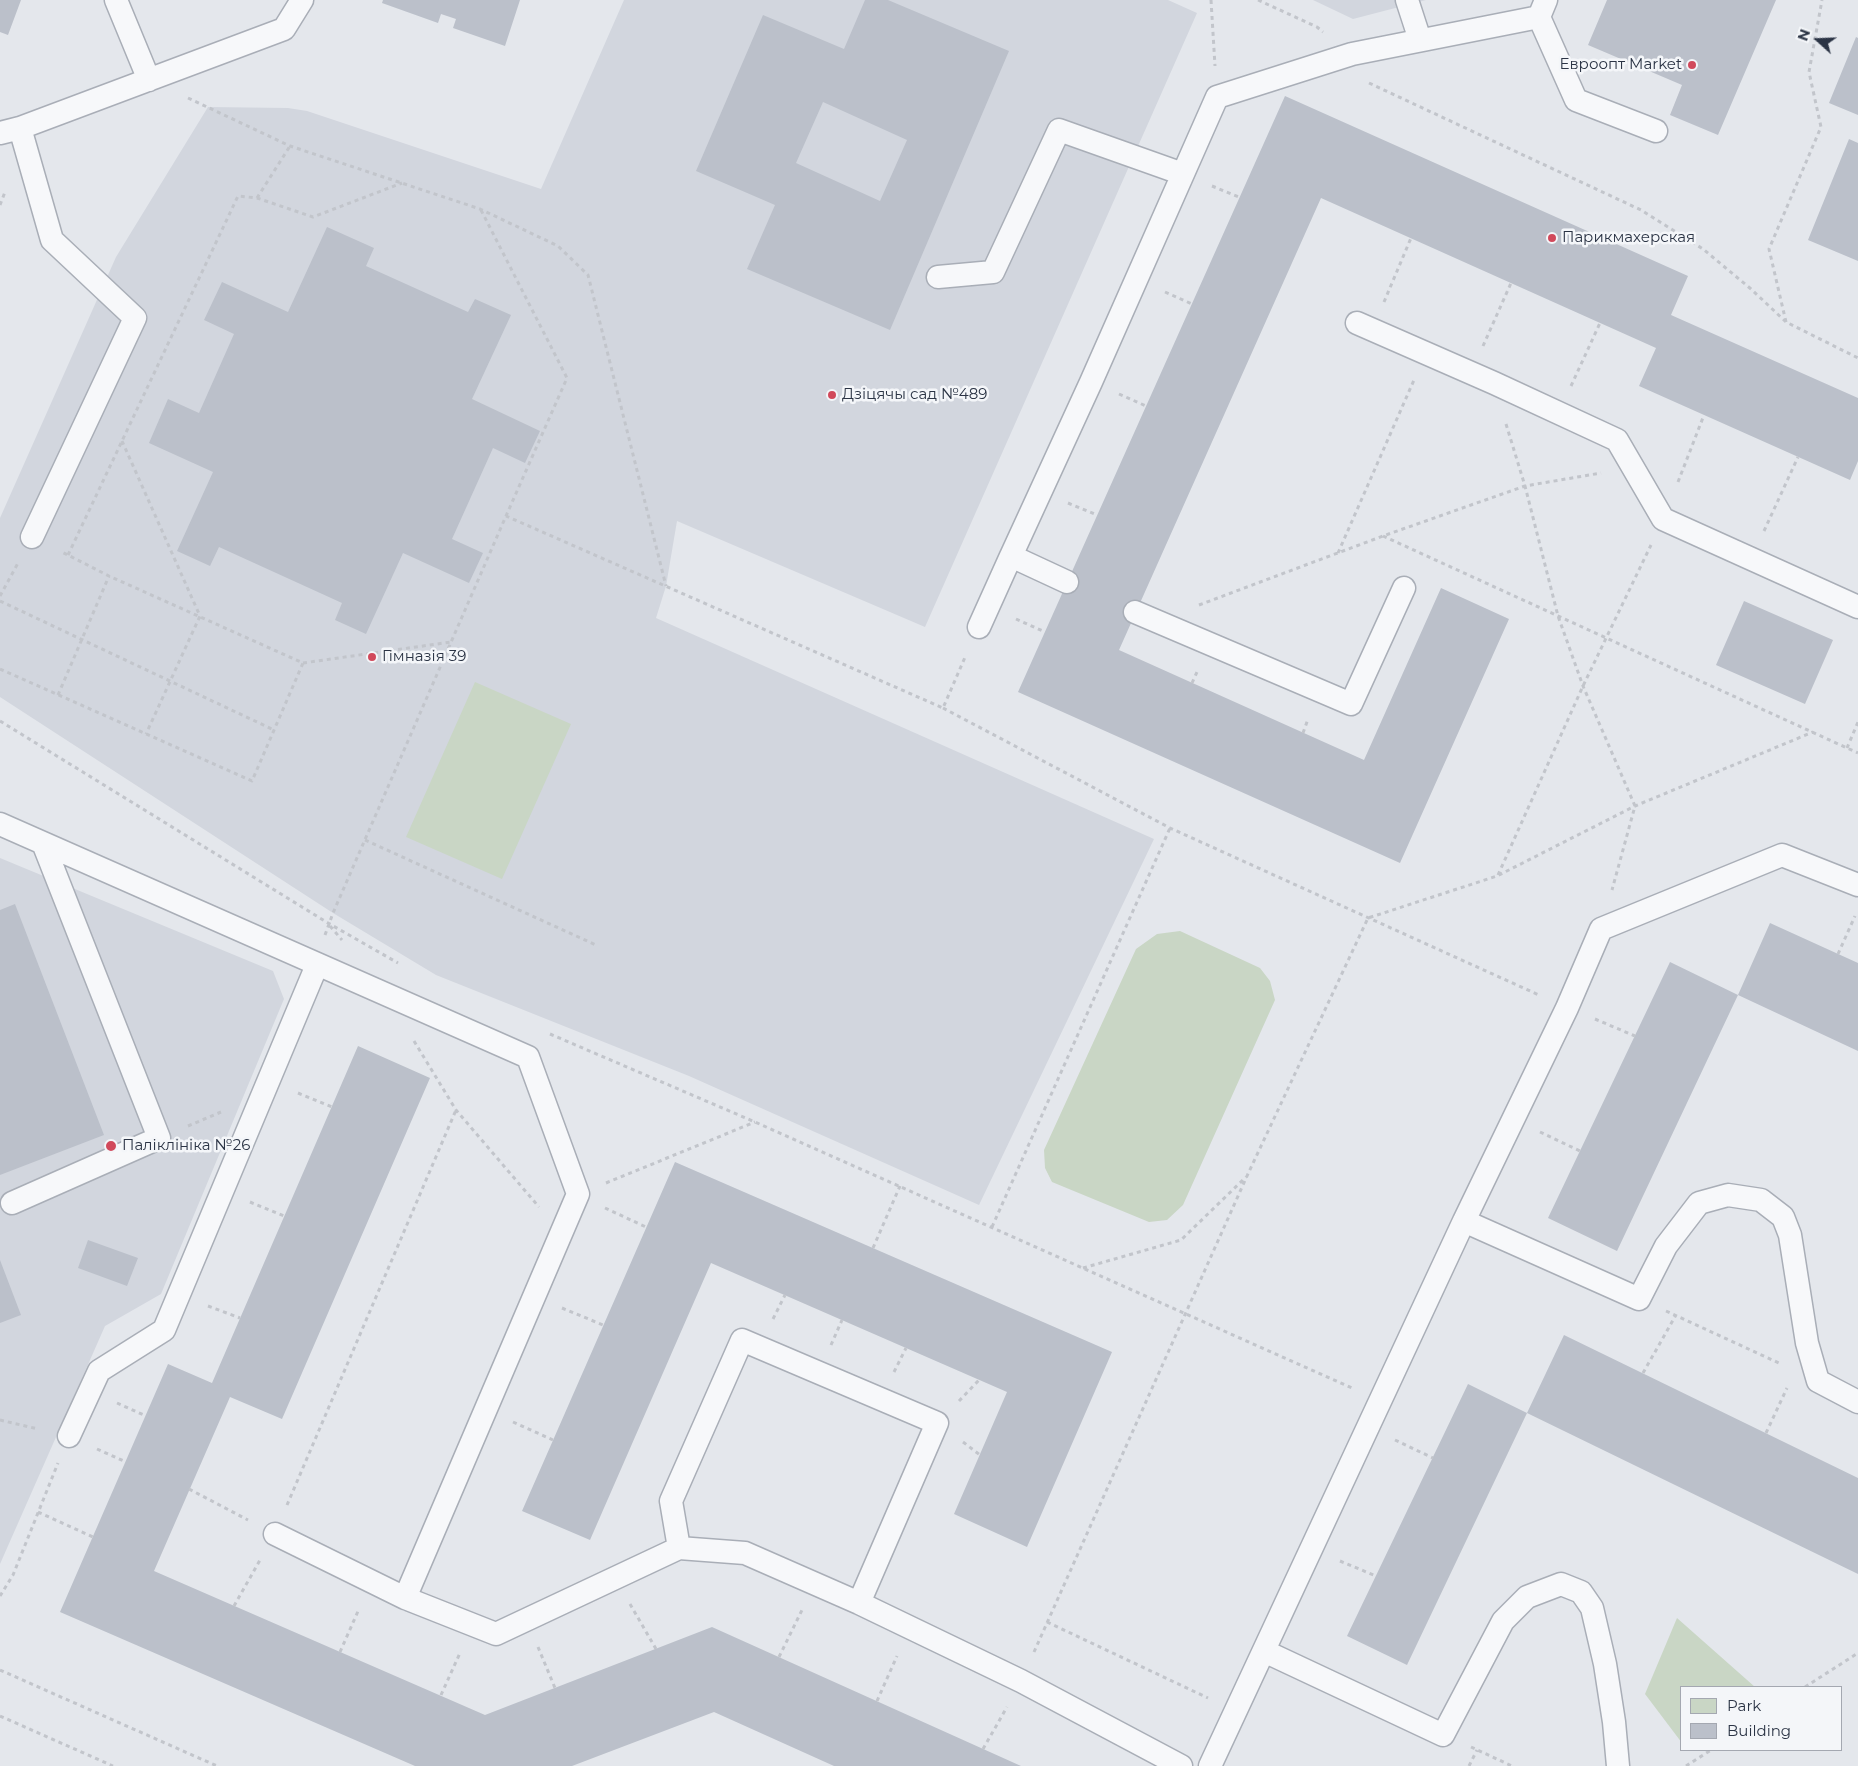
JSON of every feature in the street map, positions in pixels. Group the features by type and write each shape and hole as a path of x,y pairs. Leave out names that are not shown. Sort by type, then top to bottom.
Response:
{"lane":[{"path":"116,0 149,80"},
{"path":"32,537 135,318 52,240 10,130 284,29 302,0"},
{"path":"1407,0 1420,40"},
{"path":"979,626 1050,474 1217,97 1352,54 1420,40 1543,8 1576,100 1656,131"},
{"path":"938,277 993,272 1059,130 1182,174"},
{"path":"1365,326 1617,440 1663,519 1858,608"},
{"path":"1011,556 1067,582"},
{"path":"1135,612 1351,704 1404,588"},
{"path":"0,824 528,1057 578,1194 405,1598"},
{"path":"12,1202 159,1138 43,843"},
{"path":"1210,1766 1464,1221 1567,1008 1601,929 1782,855 1858,885"},
{"path":"69,1436 99,1371 164,1330 317,965"},
{"path":"1464,1221 1639,1299 1666,1246 1699,1203 1728,1194 1760,1200 1783,1216 1790,1235 1807,1343 1818,1380 1858,1402"},
{"path":"679,1548 671,1501 742,1340 937,1423 859,1603"},
{"path":"275,1534 405,1598 496,1634 679,1548 744,1552 859,1603 1021,1681 1180,1766"},
{"path":"1264,1651 1444,1734 1503,1621 1527,1597 1560,1584 1581,1592 1592,1608 1605,1664 1614,1722 1618,1766"}],"path":[{"path":"1211,0 1217,97"},
{"path":"1258,0 1317,27 1352,54 1346,72 1641,210 1703,249 1751,289 1786,322 1858,358"},
{"path":"1786,322 1769,249 1821,127 1809,72 1822,0"},
{"path":"149,80 290,146 480,209 558,246 588,275 666,586"},
{"path":"257,198 290,146"},
{"path":"68,555 238,196 257,198 314,217 402,183"},
{"path":"328,923 567,378 480,209"},
{"path":"1365,326 1411,238"},
{"path":"1471,373 1511,283"},
{"path":"1559,413 1600,322"},
{"path":"1338,554 1426,353"},
{"path":"1494,383 1525,486 1558,616 1583,686 1635,806 1601,929"},
{"path":"1497,876 1583,686 1663,519 1704,415"},
{"path":"122,441 200,616 146,734"},
{"path":"1751,559 1798,457"},
{"path":"1157,621 1383,536 1525,486 1633,468"},
{"path":"506,516 943,708 1170,828 1546,998"},
{"path":"1383,536 1858,753"},
{"path":"58,695 109,576 303,663 451,642"},
{"path":"0,601 274,730"},
{"path":"943,708 979,626"},
{"path":"0,669 252,781 303,663"},
{"path":"0,721 328,923 402,965"},
{"path":"1847,748 1858,722"},
{"path":"983,1749 1021,1681 1247,1176 1368,918 1497,876 1635,806 1813,732"},
{"path":"992,1227 1170,828"},
{"path":"365,840 596,945"},
{"path":"1838,954 1858,909"},
{"path":"328,923 347,947"},
{"path":"1567,1008 1635,1036"},
{"path":"543,1031 756,1122 1380,1401"},
{"path":"410,1035 456,1110 562,1234"},
{"path":"159,1138 266,1087 332,1108"},
{"path":"234,1606 275,1534 456,1110"},
{"path":"1514,1119 1580,1150"},
{"path":"578,1194 756,1122"},
{"path":"1083,1268 1181,1240 1247,1176"},
{"path":"873,1248 900,1186"},
{"path":"578,1194 646,1227"},
{"path":"535,1297 603,1325"},
{"path":"1643,1373 1676,1315 1756,1352"},
{"path":"1766,1433 1791,1379"},
{"path":"486,1410 553,1440"},
{"path":"0,1420 69,1436 126,1462"},
{"path":"1368,1428 1433,1458"},
{"path":"0,1596 13,1575 69,1436"},
{"path":"189,1490 275,1534"},
{"path":"38,1512 93,1537"},
{"path":"1312,1549 1376,1576"},
{"path":"616,1579 656,1649"},
{"path":"340,1652 371,1582"},
{"path":"779,1657 815,1584"},
{"path":"527,1620 555,1688"},
{"path":"1047,1622 1194,1692"},
{"path":"441,1696 473,1625"},
{"path":"877,1701 909,1627"},
{"path":"1808,1686 1858,1653"},
{"path":"0,1670 217,1766"},
{"path":"0,1716 113,1766"},
{"path":"1469,1766 1477,1750 1512,1766"},
{"path":"1686,1766 1709,1751"}],"shaded area":[{"name":"Гімназія 39","path":"624,0 1168,0 1197,13 925,627 677,521 666,586 656,618 1154,839 979,1205 689,1076 436,975 333,913 0,697 0,518 116,257 208,107 288,108 307,111 541,189"},
{"path":"1313,0 1426,0 1353,19"},
{"name":"Паліклініка №26","path":"0,858 273,971 284,999 161,1294 105,1326 0,1564"}],"green space":[{"path":"475,682 571,724 502,879 406,837"},
{"path":"1180,931 1260,968 1270,981 1275,1000 1183,1205 1167,1220 1149,1222 1052,1182 1045,1168 1044,1150 1136,949 1157,934"},
{"path":"1677,1618 1754,1686 1680,1686 1680,1740 1645,1694"}],"building":[{"path":"0,0 21,0 8,35 0,32"},
{"path":"383,0 520,0 505,46 453,28 456,19 441,14 438,23 382,3"},
{"path":"865,0 888,0 1009,51 890,330 747,269 775,205 696,171 763,15 844,49","holes":["823,102 907,140 880,201 796,163"]},
{"name":"Евроопт Market","path":"1607,0 1776,0 1718,135 1670,115 1682,85 1588,45"},
{"path":"1856,37 1858,38 1858,115 1829,103"},
{"path":"1285,96 1688,276 1671,315 1858,398 1858,461 1850,480 1639,386 1656,348 1321,198 1119,650 1364,760 1441,588 1509,619 1400,863 1018,692"},
{"path":"1849,139 1858,143 1858,261 1808,240"},
{"path":"327,227 374,248 366,266 468,312 475,299 511,315 472,399 540,431 525,463 493,448 452,539 483,553 469,583 403,553 366,634 335,620 342,603 219,547 210,566 177,551 213,472 149,443 168,399 199,413 234,334 204,320 222,282 288,312"},
{"path":"1744,601 1833,640 1805,704 1716,665"},
{"path":"15,904 104,1135 0,1175 0,910"},
{"path":"1770,923 1858,963 1858,1051 1738,995"},
{"path":"1670,962 1738,995 1617,1251 1548,1218"},
{"path":"358,1046 430,1078 282,1419 230,1397 154,1571 485,1715 712,1627 1021,1766 834,1766 714,1712 572,1766 415,1766 60,1612 168,1364 212,1383"},
{"path":"675,1162 1112,1352 1027,1547 954,1514 1007,1392 711,1263 590,1540 522,1511"},
{"path":"88,1240 138,1258 127,1286 78,1268"},
{"path":"0,1260 21,1315 0,1323"},
{"path":"1564,1335 1858,1478 1858,1574 1527,1413"},
{"path":"1468,1384 1527,1413 1407,1665 1347,1636"}],"place":[{"name":"Евроопт Market","path":"1692,65"},
{"name":"Парикмахерская","path":"1552,238"},
{"name":"Дзіцячы сад №489","path":"832,395"},
{"name":"Гімназія 39","path":"372,657"},
{"name":"Паліклініка №26","path":"111,1146"}]}
